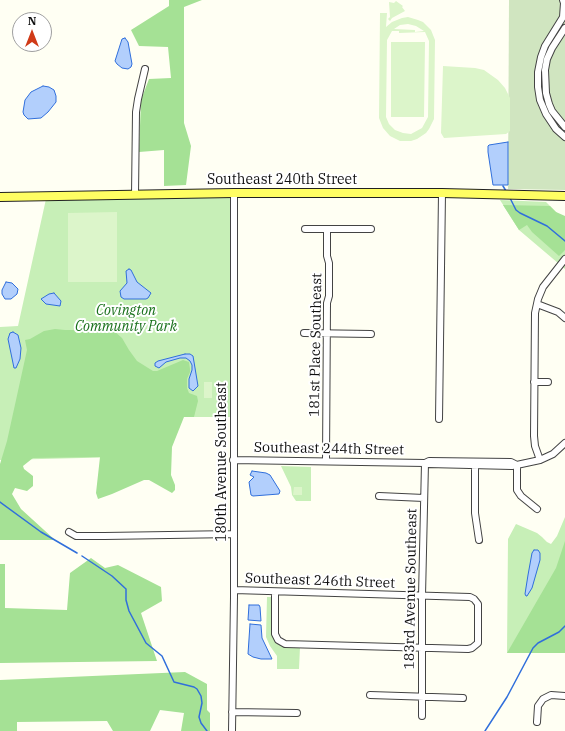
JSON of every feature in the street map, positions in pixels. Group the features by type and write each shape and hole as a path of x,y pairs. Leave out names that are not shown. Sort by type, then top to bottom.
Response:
{"main road":[{"name":"Southeast 240th Street","path":"0,197 234,193 442,193 565,196"}],"street":[{"path":"563,0 563,17 545,46 541,57 538,76 540,100 546,114 556,129 565,137"},
{"path":"565,28 547,59 545,82 546,93 551,109 565,127"},
{"path":"135,195 136,112 145,69"},
{"name":"180th Avenue Southeast","path":"232,731 234,590 234,193"},
{"path":"439,419 442,193"},
{"path":"304,229 371,229"},
{"name":"181st Place Southeast","path":"326,461 327,303 329,296 327,229"},
{"path":"540,460 535,446 534,436 534,320 537,304 543,287 565,259"},
{"path":"537,304 558,312 565,318"},
{"path":"304,333 371,334"},
{"path":"534,382 548,382"},
{"name":"Southeast 244th Street","path":"233,460 425,463 428,461 475,463 511,462 516,464 540,460 554,454 565,444"},
{"name":"183rd Avenue Southeast","path":"422,716 422,596 425,463"},
{"path":"475,463 475,512 479,540"},
{"path":"516,464 517,490 521,496 537,509"},
{"path":"379,496 424,498"},
{"path":"68,532 76,536 234,534"},
{"name":"Southeast 246th Street","path":"234,590 470,597 476,600 478,604 478,643 475,646 468,649 422,648"},
{"path":"275,592 275,634 278,640 285,644 422,648"},
{"path":"370,695 463,698"},
{"path":"537,722 538,706 542,698 552,695 565,696"},
{"path":"232,712 297,713"}],"green space":[{"path":"169,0 202,0 184,7 184,123 191,146 186,185 164,186 164,150 139,152 141,100 149,79 171,78 168,47 139,46 131,30 169,6"},
{"path":"509,0 565,0 565,190 508,189"},
{"path":"396,1 403,6 402,7 405,11 392,18 390,21 388,19 390,17 389,2 394,3"},
{"path":"380,13 387,13 386,27 392,22 408,17 423,22 431,30 435,40 434,119 426,133 417,139 411,141 400,141 390,136 383,128 379,118","holes":["408,24 416,26 424,31 415,32 415,30 394,29 400,25","392,31 399,31 399,33 425,32 429,41 428,117 422,128 411,134 395,130 389,124 386,117 387,40"]},
{"path":"391,42 425,42 424,117 391,117"},
{"path":"443,66 484,70 498,80 505,88 510,98 510,131 506,134 444,138 441,133"},
{"name":"Covington Community Park","path":"230,197 230,417 164,417 165,456 0,460 0,327 18,326 46,199"},
{"path":"500,200 546,202 565,221 565,269 519,230"},
{"path":"503,205 550,206 556,212 565,216 565,250 559,256 532,232 527,225 519,230"},
{"path":"117,212 117,282 68,282 68,213"},
{"path":"55,329 114,331 122,338 137,361 153,371 157,371 183,360 189,362 190,372 187,379 187,388 189,393 197,396 198,401 194,417 184,417 172,447 171,475 175,485 175,490 172,493 149,480 144,480 98,499 96,493 100,457 33,458 23,466 24,469 33,476 33,486 27,491 15,488 12,494 21,509 55,540 0,540 0,464 7,441 27,350 25,340 30,339 44,331"},
{"path":"204,382 212,382 212,398 204,398"},
{"path":"281,466 311,467 311,501 296,501 292,495 291,487"},
{"path":"294,487 302,487 302,495 293,495"},
{"path":"565,517 565,653 507,653 508,539 516,524 537,533 551,544 557,536"},
{"path":"565,541 565,653 507,653 556,568"},
{"path":"91,558 105,568 118,565 161,587 162,601 141,613 157,661 0,663 0,564 5,564 5,608 67,610 70,573"},
{"path":"267,597 271,597 272,600 272,634 274,639 276,643 284,647 300,647 299,669 277,669 277,656 266,637"},
{"path":"185,672 207,684 207,710 210,713 210,731 181,731 184,713 160,710 150,731 113,731 107,721 17,722 17,731 0,731 0,680"}],"water":[{"path":"125,38 128,42 132,64 128,69 122,68 115,61 122,39"},
{"path":"43,86 54,90 56,102 41,118 28,119 23,112 25,100 31,92"},
{"path":"508,142 508,185 493,185 488,146"},
{"path":"129,269 137,282 151,293 148,298 124,299 121,297 120,291 127,283 126,271"},
{"path":"6,282 12,283 18,289 17,294 11,299 5,299 2,294 2,290"},
{"path":"54,293 61,301 60,306 46,304 41,299 49,294"},
{"path":"13,332 18,335 21,348 20,359 16,368 14,368 8,339 10,333"},
{"path":"190,354 193,356 198,386 193,391 189,388 192,365 186,358 166,362 159,368 155,366 155,363 158,361"},
{"path":"252,471 270,475 280,491 279,494 251,495 249,482 254,477 250,475"},
{"path":"534,550 538,550 540,553 540,560 532,588 526,596 528,575 532,553"},
{"path":"249,605 259,605 261,621 248,620"},
{"path":"250,624 261,625 262,638 272,659 261,659 248,654"}],"waterway":[{"path":"503,186 506,191"},
{"path":"510,198 516,210 547,226 565,241"},
{"path":"0,502 41,532 77,553"},
{"path":"82,556 112,576 126,589 126,600 129,611 146,643 162,656 174,682 194,687 201,696 202,703 199,717 201,723 207,731"},
{"path":"485,731 507,697 533,648 538,643 559,632 565,626"}]}
